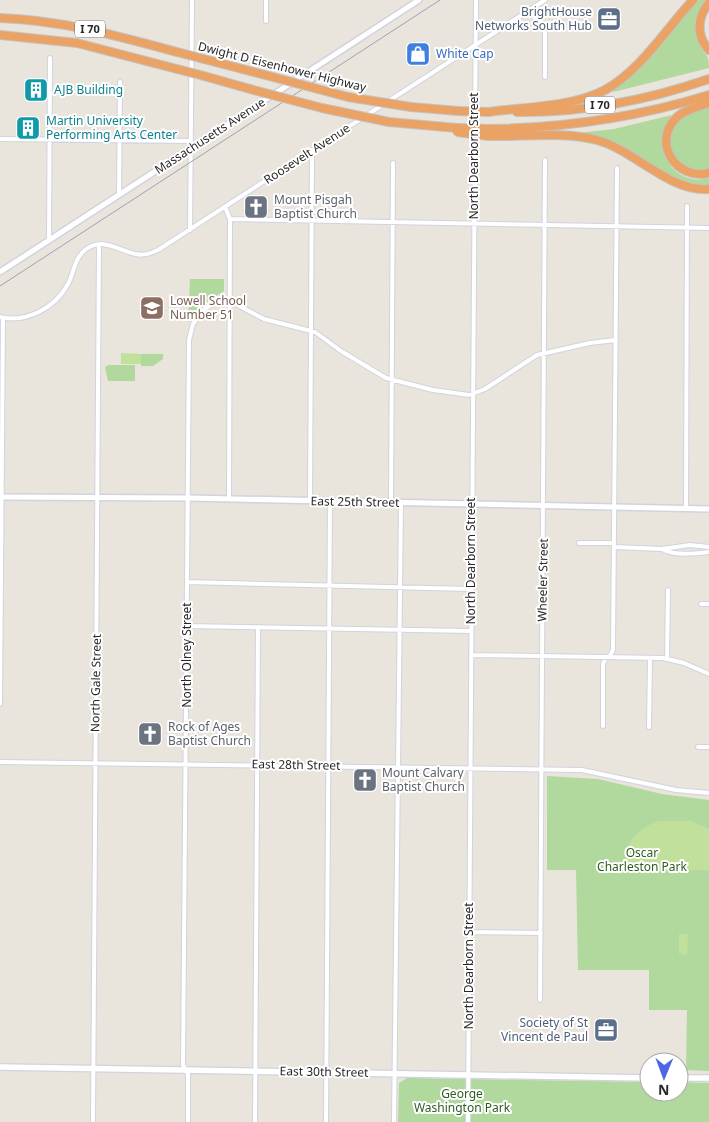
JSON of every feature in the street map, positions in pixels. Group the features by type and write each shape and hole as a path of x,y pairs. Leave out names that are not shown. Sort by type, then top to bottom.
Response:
{"highway":[{"path":"489,112 574,100 605,90 637,63 694,0"},
{"path":"709,3 701,15 699,26 702,41 709,50"},
{"name":"Dwight D Eisenhower Highway","path":"0,18 37,20 82,27 348,97 411,107 458,111 541,112 600,106 670,91 709,79"},
{"name":"I 70","path":"0,35 45,38 85,45 322,108 389,122 457,130 489,132 597,121 655,110 709,95"},
{"path":"709,103 678,117 669,128 666,142 670,157 678,168 691,174 709,173"},
{"path":"489,132 597,140 632,155 677,184 690,188 709,189"}],"main road":[{"name":"East 30th Street","path":"0,1067 639,1078"},
{"path":"689,1078 709,1078"}],"street":[{"path":"190,230 192,0"},
{"path":"266,0 266,21"},
{"name":"Massachusetts Avenue","path":"0,272 419,0"},
{"name":"North Dearborn Street","path":"468,1122 476,0"},
{"name":"Roosevelt Avenue","path":"98,245 113,245 136,254 145,254 158,250 545,0"},
{"path":"529,11 545,29 545,77"},
{"path":"49,240 50,58"},
{"path":"119,194 120,82"},
{"path":"0,139 190,141"},
{"path":"310,501 312,151"},
{"name":"Wheeler Street","path":"540,1000 545,160"},
{"path":"391,502 393,163"},
{"path":"603,726 603,664 613,651 617,168"},
{"path":"225,206 230,219 229,499"},
{"path":"686,509 687,206"},
{"path":"230,219 709,228"},
{"path":"0,704 1,317 27,317 46,308 64,291 81,254 89,248 98,245"},
{"name":"North Gale Street","path":"92,1122 98,245"},
{"name":"North Olney Street","path":"188,1122 188,1076 183,1065 190,334 195,320 202,311 218,300 230,300"},
{"path":"230,300 264,320 311,331 380,375 392,380 433,390 473,395 528,360 545,353 590,343 616,340"},
{"name":"East 25th Street","path":"1,497 188,498 709,509"},
{"path":"326,1122 330,501"},
{"path":"394,1122 397,1074 401,503"},
{"path":"579,543 662,549 690,545 709,547"},
{"path":"662,549 690,554 709,552"},
{"path":"188,582 471,589"},
{"path":"667,659 668,590"},
{"path":"701,604 709,604"},
{"path":"187,626 471,631"},
{"path":"255,1122 258,627"},
{"path":"470,655 667,659 699,668 709,674"},
{"path":"649,727 650,658"},
{"path":"698,747 709,747"},
{"name":"East 28th Street","path":"0,762 186,763 590,771 676,790 709,793"},
{"path":"469,932 541,933"}],"green space":[{"path":"697,0 709,0 699,17 696,34 708,58 709,68 613,92 611,87"},
{"path":"709,107 709,171 688,169 674,156 670,147 673,128 680,119"},
{"path":"672,115 665,126 663,138 664,150 668,161 675,170 684,176 696,179 709,178 709,187 685,184 662,172 619,144 588,134 578,133 614,129"},
{"path":"190,279 224,279 224,291 198,308 188,322"},
{"path":"121,353 141,354 141,364 121,364"},
{"path":"141,354 163,354 163,359 153,366 141,366"},
{"path":"109,365 135,365 135,381 108,381 105,367"},
{"name":"Oscar Charleston Park","path":"547,776 598,779 662,794 709,800 709,1071 689,1070 689,1052 686,1052 687,1010 649,1010 649,970 578,970 576,870 547,870"},
{"path":"660,821 691,821 709,829 709,870 683,870 675,865 669,870 626,869 625,861 628,845 645,827"},
{"path":"679,934 688,934 687,955 679,954"},
{"name":"George Washington Park","path":"407,1078 639,1082 639,1102 689,1102 689,1082 709,1083 709,1122 398,1122 399,1083"}],"railway":[{"path":"0,286 440,0"}],"place":[{"name":"BrightHouse Networks South Hub","path":"609,19"},
{"name":"White Cap","path":"418,54"},
{"name":"AJB Building","path":"36,90"},
{"name":"Martin University Performing Arts Center","path":"28,128"},
{"name":"Mount Pisgah Baptist Church","path":"256,207"},
{"name":"Lowell School Number 51","path":"152,308"},
{"name":"Rock of Ages Baptist Church","path":"150,734"},
{"name":"Mount Calvary Baptist Church","path":"365,780"},
{"name":"Society of St Vincent de Paul","path":"606,1030"}]}
